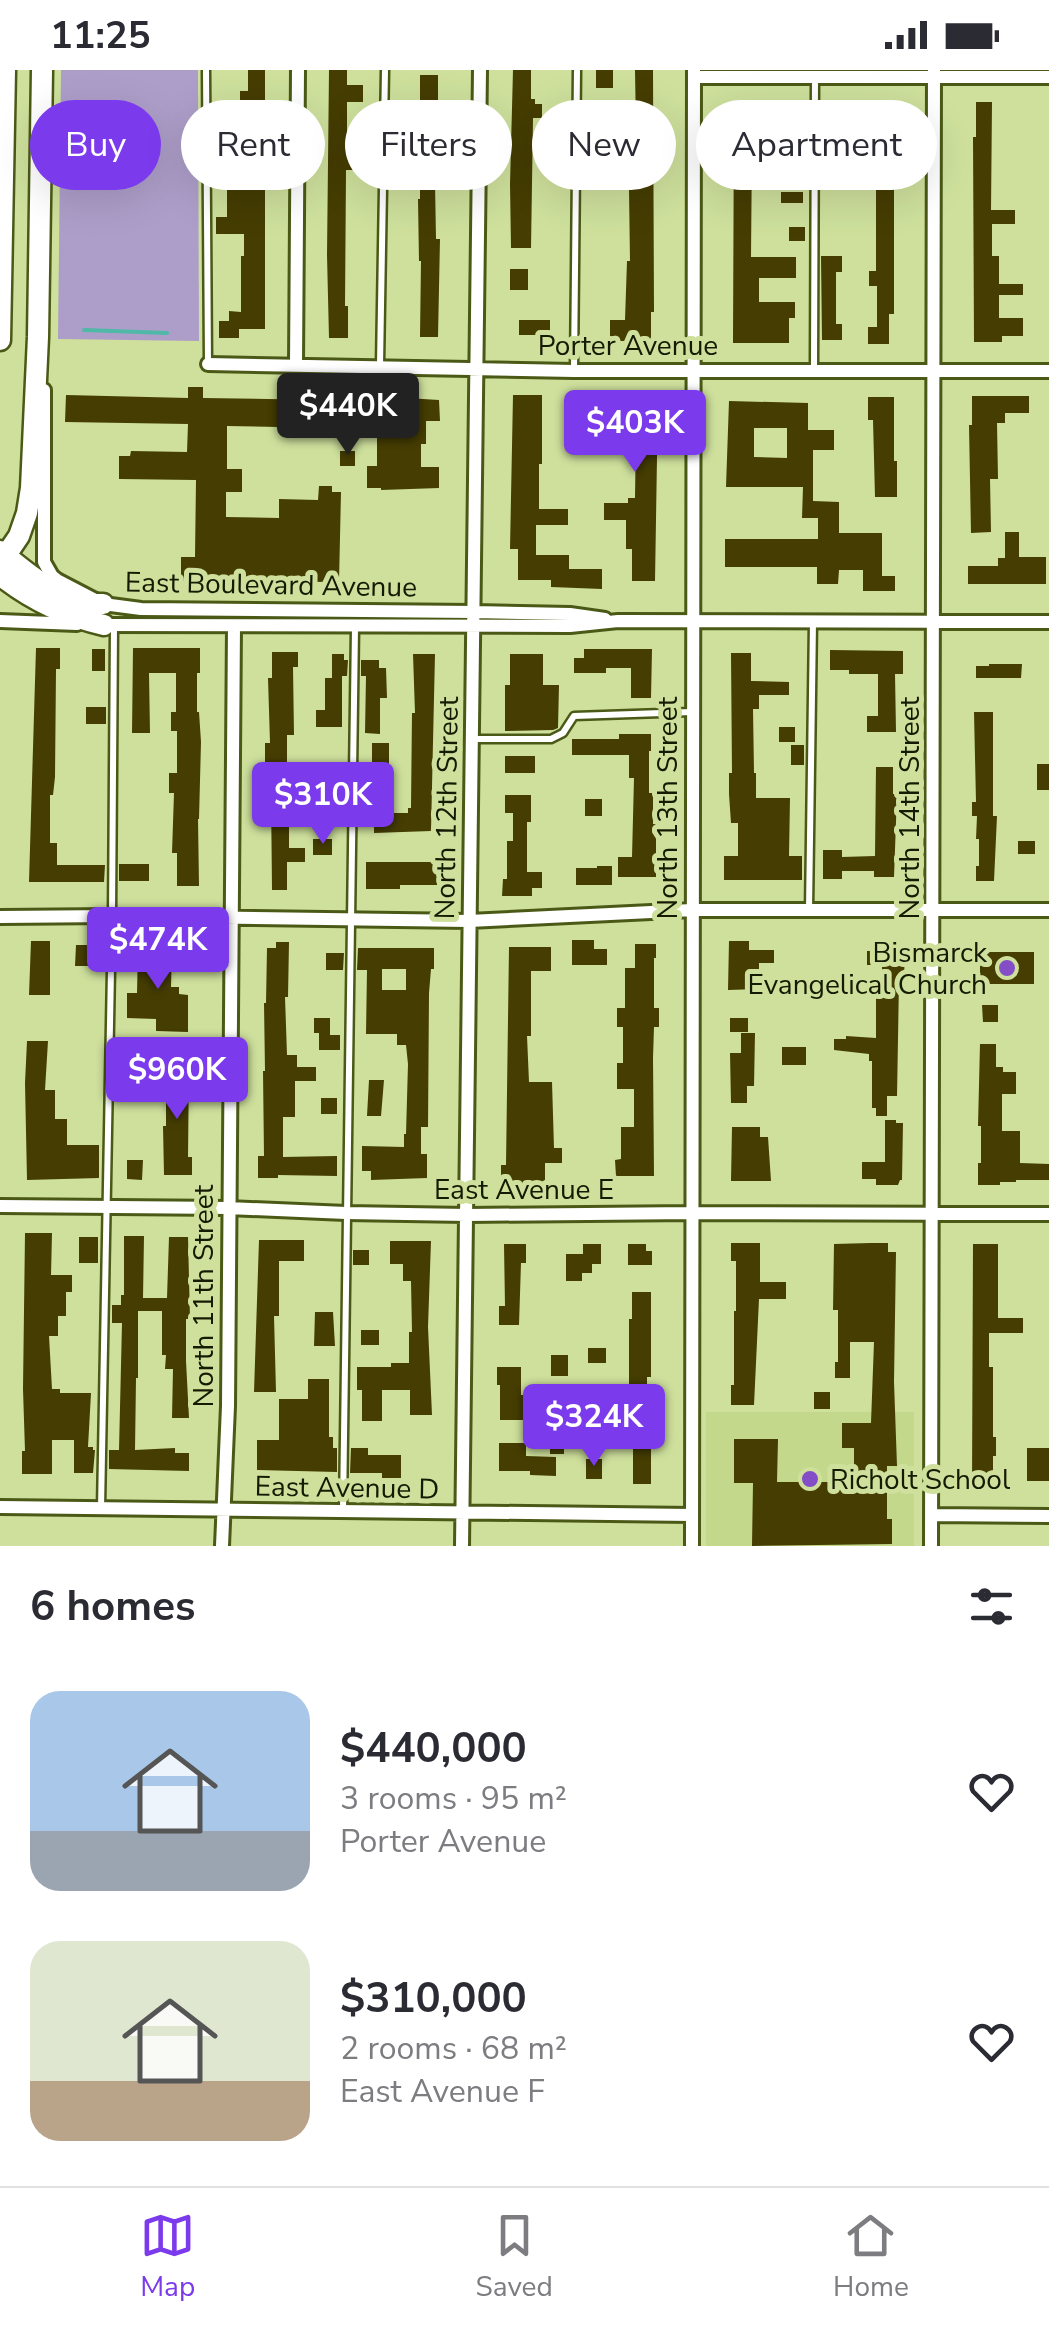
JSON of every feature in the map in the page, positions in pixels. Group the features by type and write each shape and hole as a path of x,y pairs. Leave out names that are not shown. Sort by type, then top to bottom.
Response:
{"main road":[{"path":"0,340 5,70"},
{"path":"42,70 38,338 30,501 19,536 2,562 23,592 50,607 75,618 107,618"}],"street":[{"path":"296,365 298,70"},
{"name":"North 12th Street","path":"462,1546 480,70"},
{"path":"694,73 1049,78"},
{"name":"North 13th Street","path":"692,1546 694,73"},
{"name":"North 14th Street","path":"931,1546 934,74"},
{"name":"East Boulevard Avenue","path":"38,338 45,400 44,562 52,576 107,618"},
{"name":"Porter Avenue","path":"208,364 1049,371"},
{"name":"East Boulevard Avenue","path":"107,618 141,609 570,626 618,621 1049,622"},
{"name":"East Boulevard Avenue","path":"0,621 107,618 234,626 355,626 474,620"},
{"name":"North 11th Street","path":"222,1546 228,1406 234,626"},
{"path":"0,918 469,921 692,910 1049,910"},
{"name":"East Avenue E","path":"0,1206 467,1215 1049,1214"},
{"name":"East Avenue D","path":"0,1506 692,1514"},
{"path":"931,1515 1049,1516"}],"lane":[{"path":"206,70 208,364"},
{"path":"380,367 386,70"},
{"path":"574,370 577,70"},
{"path":"814,371 815,76"},
{"path":"101,1508 112,916 107,618"},
{"path":"808,910 813,621"},
{"path":"343,1512 355,626"},
{"path":"472,739 552,739 564,733 574,716 692,712"}],"shaded area":[{"path":"61,70 198,70 198,100 181,100 181,190 198,190 199,341 58,339 60,190 161,190 161,100 61,100"},
{"name":"Richolt School","path":"706,1412 914,1412 914,1546 706,1546"}],"building":[{"path":"248,70 265,70 265,100 240,100 240,91 248,91"},
{"path":"329,70 347,70 347,85 363,85 363,100 345,100 348,338 329,338"},
{"path":"513,70 531,70 531,99 535,100 531,248 511,248"},
{"path":"596,70 613,70 613,88 596,88"},
{"path":"635,70 653,70 653,100 636,100"},
{"path":"420,75 438,75 438,100 420,100"},
{"path":"976,102 992,102 991,210 1015,210 1015,224 992,224 992,256 999,256 999,284 1023,284 1023,295 999,295 999,318 1023,318 1023,336 1002,336 1002,342 974,342"},
{"path":"227,190 265,190 265,329 239,329 239,338 219,338 219,321 229,321 229,311 241,312 244,234 216,234 216,217 227,217"},
{"path":"420,190 435,190 436,239 440,239 438,337 420,337"},
{"path":"629,190 653,190 651,341 610,341 610,320 625,320 630,261"},
{"path":"734,190 752,190 751,257 796,257 796,278 759,278 759,302 795,302 795,318 789,318 789,343 733,343"},
{"path":"876,190 894,190 894,314 889,314 889,344 868,344 868,327 877,327 877,286 869,286 869,271 876,271"},
{"path":"781,192 803,192 803,203 781,203"},
{"path":"789,227 805,227 805,241 789,241"},
{"path":"821,256 842,256 842,272 836,272 836,324 842,324 842,340 822,340"},
{"path":"510,269 528,269 528,290 510,290"},
{"path":"519,320 550,320 550,335 519,335"},
{"path":"188,387 203,387 203,398 326,400 326,428 227,426 227,469 242,469 242,492 226,492 226,517 279,518 279,499 318,500 319,486 332,486 332,492 341,492 339,582 181,581 181,557 195,557 196,480 119,479 119,456 130,456 131,451 187,452 188,424 65,422 66,395 188,398"},
{"path":"513,395 542,395 539,509 568,509 568,525 536,525 536,555 569,555 569,569 602,569 602,589 551,587 551,580 518,580 518,549 510,549"},
{"path":"588,395 658,396 655,581 632,581 632,549 626,549 626,520 604,520 604,503 628,503 628,498 635,498 636,428 631,428 631,424 588,424"},
{"path":"972,396 1029,396 1029,413 1005,413 1005,423 997,423 998,479 990,479 991,532 971,533"},
{"path":"868,397 894,397 897,497 875,497 873,420 868,420"},
{"path":"368,399 439,400 440,421 426,421 421,467 439,467 439,488 367,488 367,466 377,466 377,422 368,422"},
{"path":"729,401 808,403 808,430 834,430 834,450 813,450 813,501 839,502 839,533 882,533 882,576 895,576 895,591 863,591 863,570 839,570 838,584 817,584 817,567 725,567 725,539 818,539 818,518 802,518 803,487 726,487","holes":["754,428 787,428 787,458 754,457"]},
{"path":"340,451 355,451 355,466 340,466"},
{"path":"1005,532 1019,532 1019,557 1046,557 1046,584 968,584 968,566 998,566 998,558 1005,558"},
{"path":"36,648 60,648 50,843 57,843 57,865 105,865 104,882 29,882"},
{"path":"133,648 200,648 199,886 177,886 177,853 172,853 174,793 169,793 169,773 177,773 177,731 171,731 171,712 176,712 176,673 149,673 150,733 132,733"},
{"path":"92,649 105,649 105,671 92,671"},
{"path":"584,649 652,649 651,698 631,698 631,668 574,673 574,658 584,658"},
{"path":"830,650 903,651 903,674 895,674 896,732 867,732 867,716 878,716 878,674 830,670"},
{"path":"272,652 298,652 298,667 293,667 294,735 287,735 287,774 296,774 296,784 331,784 331,801 293,800 289,848 305,848 305,862 287,862 287,890 272,890 271,793 265,793"},
{"path":"731,653 751,653 751,681 789,682 789,695 759,695 759,709 753,709 754,773 756,798 790,798 789,856 802,856 802,880 724,880 724,856 738,856 738,823 731,823 729,794"},
{"path":"332,654 344,654 344,660 348,660 347,676 342,676 342,727 316,727 316,710 325,710 325,678 332,678"},
{"path":"413,654 435,654 431,831 374,833 374,813 408,813 411,808"},
{"path":"510,654 543,654 543,685 559,685 558,728 505,731"},
{"path":"361,660 379,660 379,668 386,668 387,698 380,698 380,734 365,733 366,676 361,676"},
{"path":"1022,664 1021,678 976,678 976,666"},
{"path":"86,707 106,707 106,724 86,724"},
{"path":"974,712 993,712 993,816 997,816 994,881 976,881 979,839 977,816 972,816 972,802 976,802"},
{"path":"779,727 795,727 795,742 779,742"},
{"path":"619,734 651,734 649,793 653,793 656,824 656,877 618,877 618,857 632,857 634,778 629,778 629,755 572,755 572,739 619,739"},
{"path":"372,743 389,743 389,770 372,770"},
{"path":"791,745 804,745 804,765 791,765"},
{"path":"505,756 535,756 535,773 505,773"},
{"path":"1037,764 1049,764 1049,790 1037,790"},
{"path":"876,767 893,767 893,794 897,794 894,877 874,877 874,871 842,871 842,879 823,879 823,850 842,850 842,857 875,856"},
{"path":"505,795 531,795 527,872 542,872 542,888 532,888 532,896 502,896 503,879 507,879 507,841 513,841 513,813 505,813"},
{"path":"585,799 602,799 602,816 585,816"},
{"path":"313,839 332,839 332,855 313,855"},
{"path":"1018,841 1035,841 1035,854 1018,854"},
{"path":"366,862 437,862 437,885 366,889"},
{"path":"119,864 149,864 149,881 119,881"},
{"path":"612,866 612,885 576,885 576,868"},
{"path":"572,940 594,940 594,949 607,949 607,965 572,965"},
{"path":"31,941 50,941 50,995 29,995"},
{"path":"729,941 749,941 749,950 774,950 774,963 759,963 759,989 728,990"},
{"path":"276,942 289,942 285,997 287,1055 297,1055 297,1067 316,1067 316,1081 295,1081 295,1117 283,1117 283,1157 337,1156 337,1176 258,1178 258,1156 264,1156 267,948 276,948"},
{"path":"635,944 656,944 654,1008 659,1008 659,1027 654,1027 654,1176 616,1176 615,1160 621,1159 621,1127 634,1127 634,1089 617,1089 617,1063 623,1063 623,1027 617,1027 617,1008 625,1008 625,968 635,968"},
{"path":"76,945 96,945 96,966 75,966"},
{"path":"138,947 172,948 171,987 179,987 179,994 188,995 188,1032 156,1031 156,1019 127,1018 127,993 137,993"},
{"path":"509,947 551,947 551,971 531,971 531,1036 527,1036 529,1082 552,1082 554,1148 562,1148 562,1163 545,1163 545,1185 501,1185 501,1165 506,1165"},
{"path":"358,948 434,948 429,993 428,1127 421,1127 421,1154 427,1154 427,1178 371,1180 371,1171 362,1171 362,1146 404,1147 408,1064 406,1045 397,1045 397,1034 366,1034 367,970 357,970","holes":["382,969 406,969 406,990 382,990"]},
{"path":"905,948 904,981 899,981 897,1096 887,1096 887,1116 876,1116 876,1108 872,1108 869,1054 834,1050 834,1039 876,1038 876,989 882,989 882,965 867,965 867,951"},
{"name":"Bismarck Evangelical Church","path":"980,952 1034,952 1034,984 980,984"},
{"path":"326,953 344,953 343,970 326,970"},
{"path":"982,1005 998,1005 998,1022 983,1022"},
{"path":"314,1018 330,1018 330,1035 340,1035 340,1050 319,1050"},
{"path":"730,1018 748,1018 748,1032 730,1032"},
{"path":"741,1033 755,1033 754,1086 747,1086 747,1103 731,1103 730,1053 741,1053"},
{"path":"27,1041 48,1041 45,1090 55,1090 55,1119 67,1119 67,1145 99,1145 99,1178 27,1180"},
{"path":"980,1044 996,1044 996,1067 1003,1067 1003,1072 1016,1072 1016,1094 1002,1094 1002,1131 1020,1131 1020,1163 1049,1164 1049,1180 978,1185"},
{"path":"782,1047 806,1047 806,1065 782,1065"},
{"path":"167,1065 189,1065 188,1157 192,1157 192,1175 164,1175 163,1075 167,1075"},
{"path":"120,1077 140,1077 140,1092 120,1093"},
{"path":"369,1080 384,1080 381,1116 367,1116"},
{"path":"321,1098 337,1098 337,1114 321,1114"},
{"path":"885,1120 903,1123 902,1180 898,1185 876,1185 876,1179 862,1179 862,1162 885,1162"},
{"path":"732,1127 760,1127 760,1137 768,1137 771,1181 731,1181"},
{"path":"127,1160 143,1160 142,1180 127,1179"},
{"path":"25,1233 52,1233 51,1275 72,1275 72,1292 66,1292 66,1316 58,1316 58,1336 49,1336 52,1389 60,1389 60,1393 91,1393 88,1447 95,1450 93,1473 74,1473 74,1440 52,1440 52,1474 22,1474"},
{"path":"124,1236 144,1236 143,1298 167,1298 169,1237 188,1237 189,1418 172,1418 173,1369 165,1369 166,1355 162,1355 162,1311 138,1311 135,1450 175,1448 175,1453 189,1453 189,1471 109,1469 109,1450 119,1450 122,1323 112,1323 112,1305 121,1305 124,1295"},
{"path":"79,1237 98,1237 98,1263 79,1263"},
{"path":"259,1240 304,1240 304,1261 279,1261 279,1316 274,1316 276,1392 254,1392"},
{"path":"390,1241 431,1241 428,1327 432,1415 410,1415 410,1390 382,1390 382,1421 362,1421 357,1367 409,1363 411,1281 403,1281 403,1264 390,1264"},
{"path":"731,1243 760,1243 760,1282 786,1282 786,1299 759,1299 754,1405 731,1405 736,1261 731,1261"},
{"path":"888,1243 888,1252 896,1252 897,1466 887,1466 887,1519 892,1519 892,1544 752,1546 753,1483 734,1483 734,1439 778,1439 777,1482 832,1482 832,1490 854,1490 854,1448 842,1448 842,1423 871,1423 874,1342 850,1342 850,1378 835,1378 838,1310 833,1310 834,1244"},
{"path":"504,1244 526,1244 526,1263 521,1263 519,1325 499,1325 499,1306 505,1306"},
{"path":"583,1244 601,1244 601,1264 592,1264 592,1273 582,1273 582,1281 566,1281 566,1254 583,1254"},
{"path":"628,1244 646,1244 646,1251 652,1251 652,1265 628,1265"},
{"path":"973,1244 998,1244 998,1318 1023,1318 1023,1333 989,1333 996,1437 993,1485 972,1485"},
{"path":"353,1250 369,1250 369,1265 353,1265"},
{"path":"632,1292 651,1292 647,1414 651,1414 651,1484 633,1484 633,1437 594,1437 594,1420 626,1420"},
{"path":"315,1312 333,1312 335,1346 314,1346"},
{"path":"361,1330 379,1330 379,1345 361,1345"},
{"path":"588,1348 606,1348 606,1363 588,1363"},
{"path":"551,1355 568,1355 568,1376 551,1376"},
{"path":"497,1367 521,1367 521,1395 530,1395 530,1420 500,1420"},
{"path":"308,1379 329,1379 329,1437 333,1437 333,1448 337,1448 337,1472 257,1470 257,1440 279,1440 279,1399 308,1399"},
{"path":"814,1392 830,1392 830,1409 814,1409"},
{"path":"550,1436 564,1436 564,1454 550,1454"},
{"path":"499,1443 526,1443 526,1456 556,1457 556,1476 499,1471"},
{"path":"351,1448 368,1448 368,1455 401,1455 401,1478 382,1478 382,1473 350,1473"},
{"path":"1027,1448 1049,1448 1049,1481 1027,1481"},
{"path":"586,1459 602,1459 602,1479 586,1479"}],"waterway":[{"path":"84,330 167,333"}],"place":[{"name":"Bismarck Evangelical Church","path":"1007,968"},
{"name":"Richolt School","path":"810,1479"}]}
